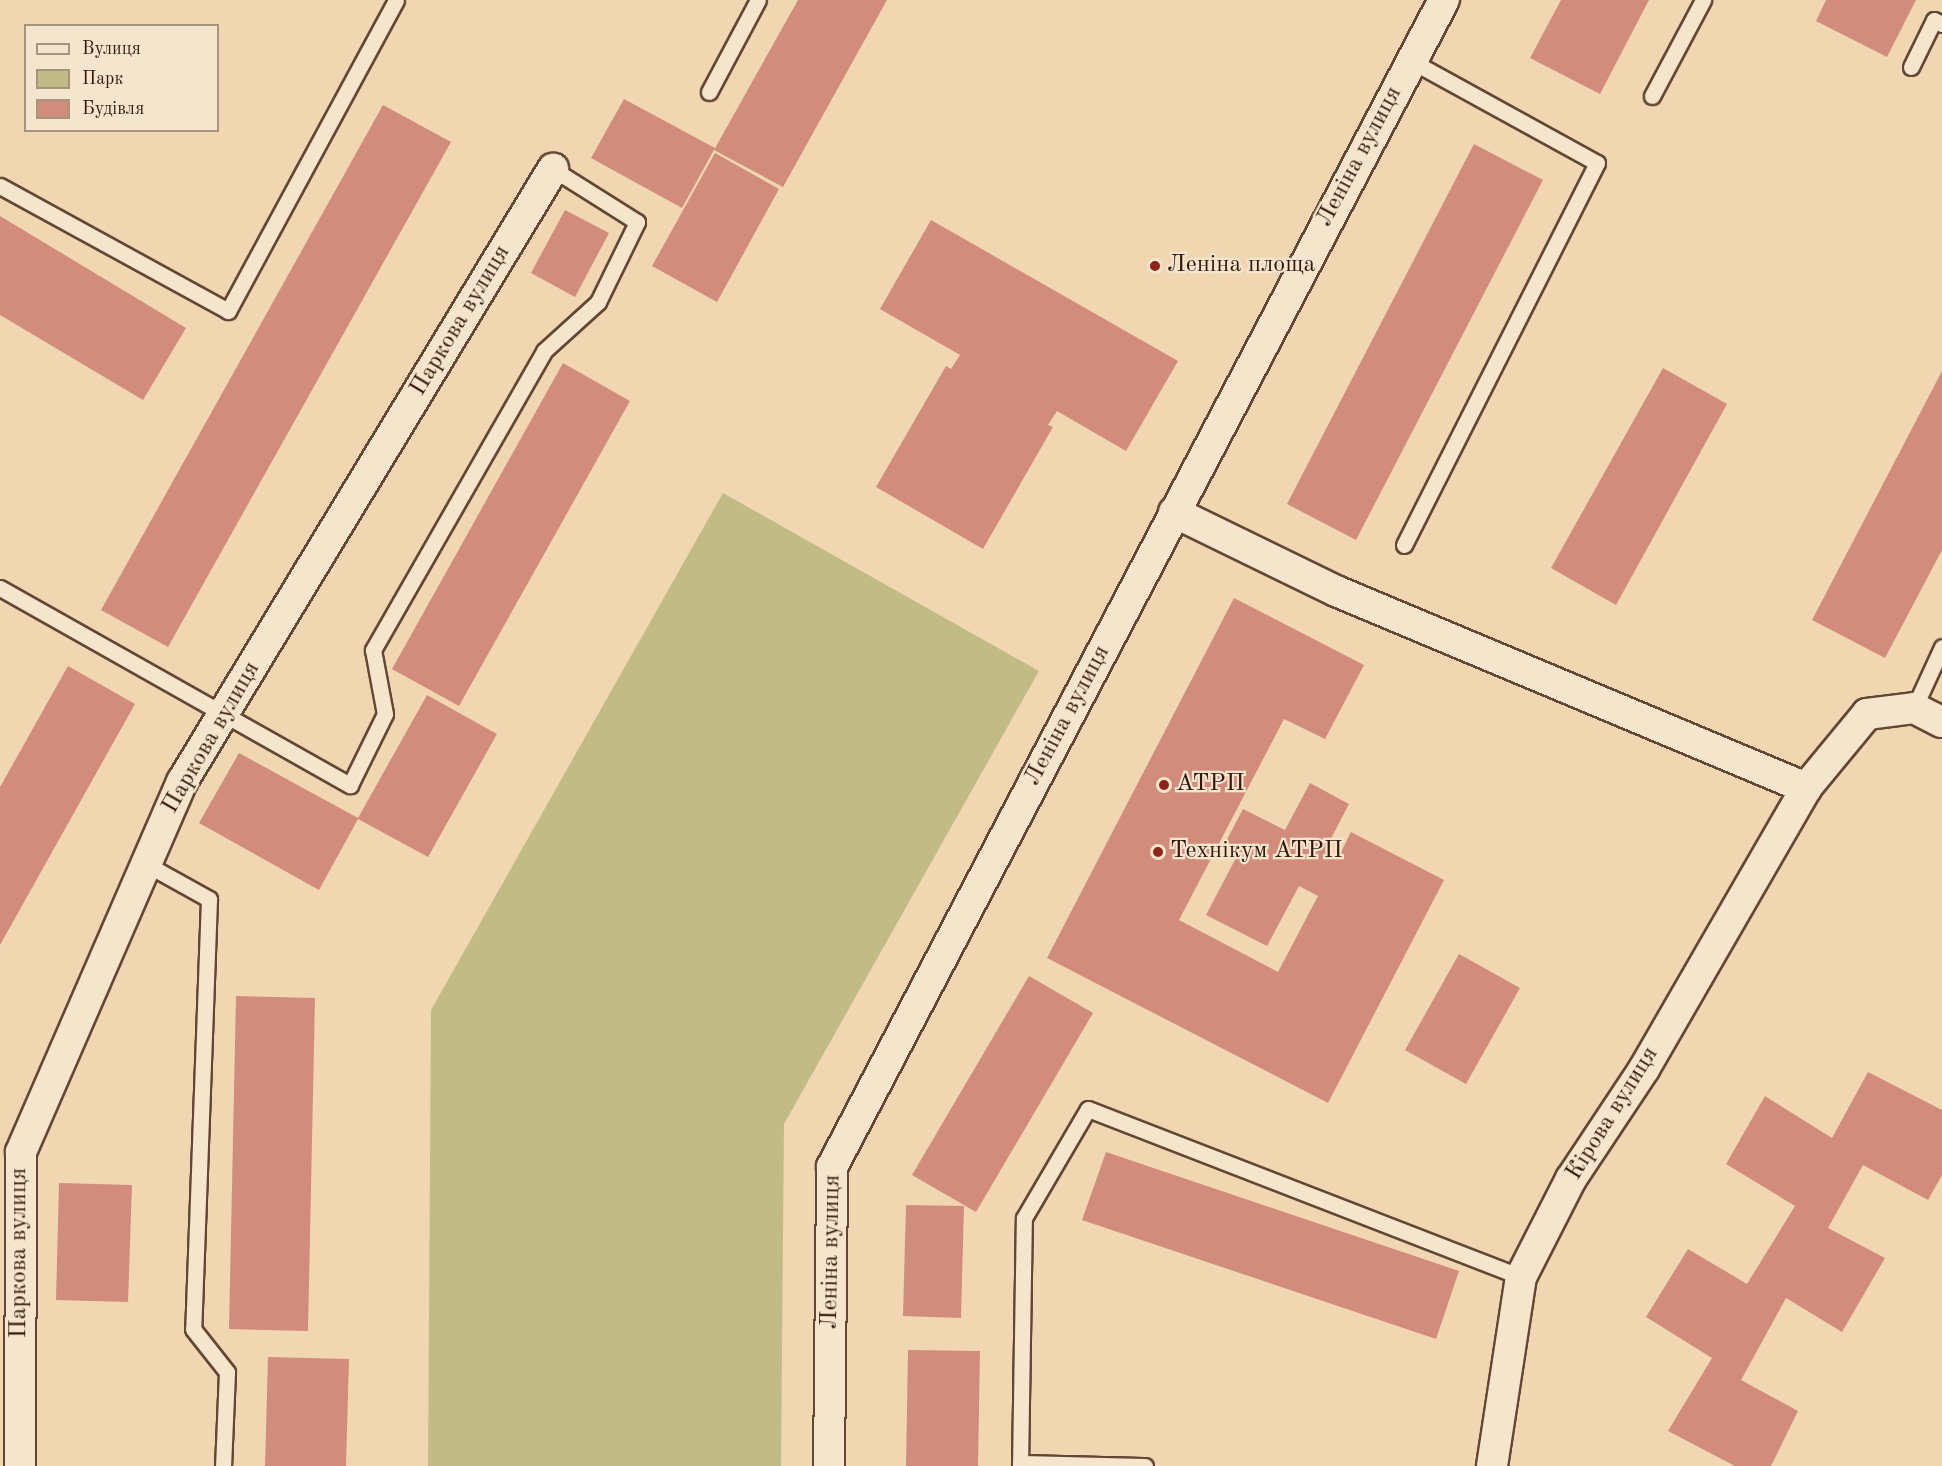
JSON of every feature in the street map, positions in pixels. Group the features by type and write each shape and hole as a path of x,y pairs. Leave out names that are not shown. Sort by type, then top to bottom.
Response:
{"street":[{"name":"Леніна вулиця","path":"829,1466 832,1167 1443,0"},
{"name":"Паркова вулиця","path":"20,1466 10,1364 21,1152 182,782 553,170"},
{"path":"1174,512 1336,591 1806,788"},
{"path":"1914,708 1942,722"},
{"name":"Кірова вулиця","path":"1492,1466 1521,1277 1571,1179 1644,1069 1806,788 1867,714 1914,708"}],"lane":[{"path":"0,186 228,311 396,0"},
{"path":"709,92 758,0"},
{"path":"1652,96 1703,0"},
{"path":"1911,67 1934,20 1942,24"},
{"path":"1404,545 1597,162 1410,60"},
{"path":"0,588 350,785 385,714 373,650 544,351 598,302 637,222 553,170"},
{"path":"1914,708 1942,646"},
{"path":"146,864 209,899 193,1329 227,1372 224,1466"},
{"path":"1145,1466 1020,1465 1024,1218 1088,1109 1521,1277"}],"green space":[{"path":"723,493 1039,671 784,1124 781,1466 428,1466 431,1010"}],"building":[{"path":"798,0 887,0 783,187 714,150"},
{"path":"1561,0 1649,0 1600,94 1530,58"},
{"path":"1826,0 1916,0 1887,57 1816,21"},
{"path":"624,99 715,148 682,208 591,158"},
{"path":"383,105 451,142 168,647 101,610"},
{"path":"1474,144 1543,180 1356,540 1287,504"},
{"path":"715,153 779,189 717,302 652,266"},
{"path":"565,210 609,233 575,297 531,273"},
{"path":"0,216 186,328 143,400 0,315"},
{"path":"931,220 1178,361 1126,451 1057,411 1048,425 1053,427 983,549 876,487 946,366 951,369 960,355 880,309"},
{"path":"563,363 630,401 459,706 392,669"},
{"path":"1663,368 1727,404 1616,605 1551,568"},
{"path":"1942,371 1942,550 1885,658 1812,620"},
{"name":"Технікум АТРП","path":"1234,598 1364,665 1325,739 1284,719 1179,920 1278,972 1318,896 1299,886 1267,946 1206,915 1238,854 1223,847 1243,809 1285,830 1310,783 1349,804 1325,850 1338,858 1351,832 1444,880 1328,1103 1047,958"},
{"path":"68,666 135,704 0,945 0,787"},
{"path":"427,695 497,734 428,857 358,819 319,890 199,823 239,753 358,818"},
{"path":"1459,954 1520,988 1466,1084 1405,1050"},
{"path":"1029,976 1093,1013 976,1212 912,1175"},
{"path":"236,996 315,998 308,1331 229,1329"},
{"path":"1868,1072 1942,1110 1942,1175 1928,1200 1863,1165 1828,1228 1885,1258 1842,1332 1786,1298 1741,1380 1798,1411 1771,1466 1735,1466 1668,1431 1712,1358 1646,1317 1688,1249 1747,1284 1795,1206 1726,1164 1765,1096 1832,1138"},
{"path":"1106,1152 1459,1271 1436,1339 1082,1220"},
{"path":"59,1183 132,1185 128,1302 56,1300"},
{"path":"906,1205 964,1206 961,1318 903,1316"},
{"path":"908,1350 980,1351 978,1466 906,1466"},
{"path":"268,1357 349,1359 346,1466 265,1466"}],"place":[{"name":"Леніна площа","path":"1155,266"},
{"name":"АТРП","path":"1164,785"},
{"name":"Технікум АТРП","path":"1158,852"}]}
